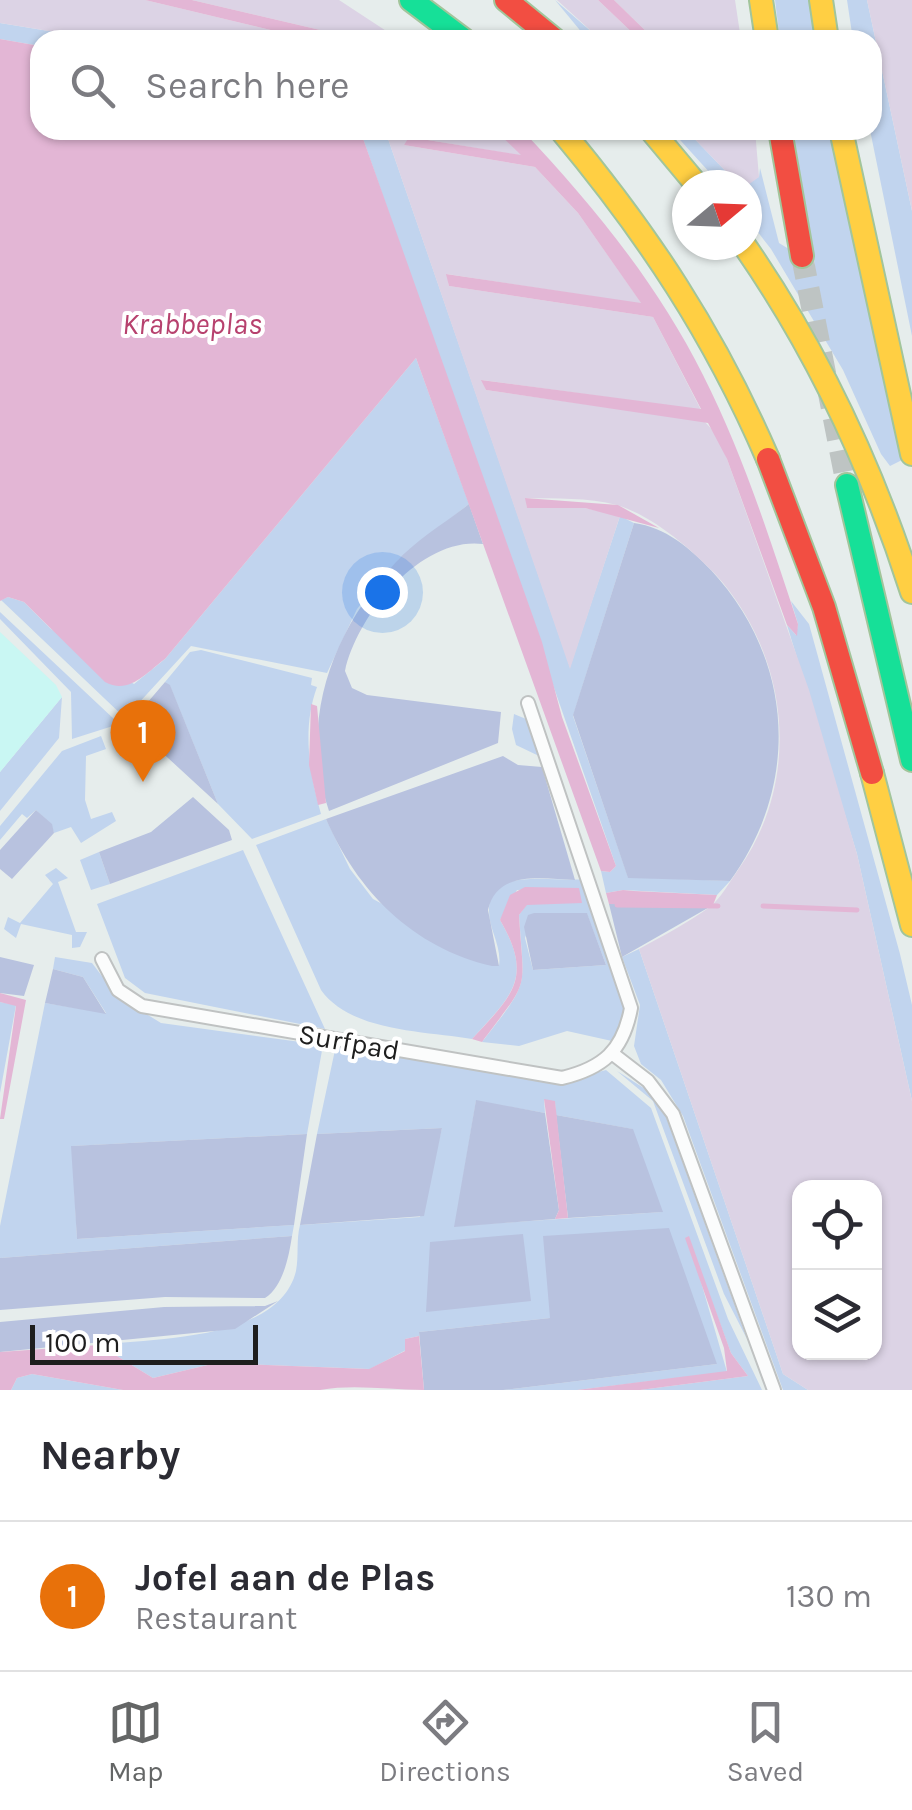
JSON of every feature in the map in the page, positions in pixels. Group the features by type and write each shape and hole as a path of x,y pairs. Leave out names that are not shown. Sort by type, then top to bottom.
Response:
{"highway":[{"path":"411,0 451,30"},
{"path":"506,0 543,30"},
{"path":"762,0 766,30"},
{"path":"821,0 826,30"},
{"path":"568,140 660,252 718,348 752,421 782,493 838,664 912,924"},
{"path":"659,140 684,170"},
{"path":"782,140 802,256"},
{"path":"843,140 912,454"},
{"path":"754,260 789,312 849,423 912,592"},
{"path":"899,398 912,434"},
{"path":"847,485 912,760"}],"street":[{"path":"528,702 632,1008 626,1032 614,1054 648,1081 673,1114 774,1390"},
{"name":"Surfpad","path":"102,959 118,990 142,1006 562,1078 584,1073 614,1054"}],"shaded area":[{"path":"0,0 145,0 270,30 43,30 0,23"},
{"path":"192,0 339,0 385,30 320,30"},
{"path":"555,0 590,30 580,30"},
{"path":"557,0 598,0 630,30 590,30"},
{"path":"614,0 735,0 740,30 645,30"},
{"path":"775,0 811,0 816,30 779,30"},
{"path":"847,0 867,0 873,30 852,30"},
{"path":"867,0 912,0 912,211 882,70 882,30 873,30"},
{"path":"0,23 43,30 30,30 30,44 0,39"},
{"path":"882,70 912,211 912,336 872,140 882,140"},
{"path":"363,140 388,140 570,667 620,516 634,523 573,716 628,877 730,881 717,895 623,890 606,893 601,871 610,872 616,866"},
{"path":"388,140 408,140 404,145 535,167 578,213 642,304 447,274 449,286 653,317 701,410 482,380 486,390 704,421 717,435 809,690 857,854 912,1101 912,1390 808,1390 783,1374 639,949 714,903 759,834 772,797 779,758 779,718 759,642 741,607 716,575 657,525 606,502 526,498 527,508 585,508 620,516 570,669"},
{"path":"428,140 506,140 523,156"},
{"path":"680,140 696,140 724,170 707,170"},
{"path":"696,140 756,140 758,170 724,170"},
{"path":"795,140 835,140 904,459 890,466 881,454 843,370 762,237 762,176 779,243 815,265"},
{"path":"416,358 469,504 399,559 357,609 327,673 191,646 125,718 1,600 8,597 24,602 51,629 134,684 165,659"},
{"path":"469,504 483,544 460,545 437,553 395,584 363,626 345,671 352,688 367,695 501,712 498,743 329,811 320,777 320,710 339,647 374,588 396,562"},
{"path":"634,523 676,540 711,570 739,605 759,643 772,682 778,722 777,763 769,804 753,843 730,881 628,878 573,715"},
{"path":"791,601 809,624 900,954 912,1005 912,1101 857,854 787,625 796,635 798,624"},
{"path":"0,612 116,725 72,739 71,692 0,619"},
{"path":"201,650 312,678 311,685 317,687 310,718 309,750 321,814 252,839 218,804 165,682 190,652"},
{"path":"165,682 170,685 218,804 130,723"},
{"path":"62,697 59,738 0,811 0,772"},
{"path":"514,714 526,719 539,756 516,745"},
{"path":"101,736 106,749 86,756 85,800 91,819 112,812 116,821 81,843 71,827 54,833 51,824 36,810 27,818 22,814 0,840 0,826 62,751"},
{"path":"503,756 518,765 542,767 575,880 523,879 501,888 488,910 499,966 492,966 437,946 391,913 354,870 326,819"},
{"path":"193,797 229,830 232,840 110,884 99,852 151,832"},
{"path":"36,810 52,824 54,833 12,879 0,869 0,850"},
{"path":"326,819 350,869 373,899 499,966 489,911 491,897 499,887 526,879 584,879 624,996 624,1022 612,1041 567,1031 519,1046 482,1042 521,983 519,915 527,904 554,902 579,888 517,890 500,920 516,957 514,985 472,1039 390,1027 351,1014 321,990 256,845","holes":["534,913 587,914 606,965 533,970 525,938"]},
{"path":"243,850 325,1029 145,993 125,978 97,904"},
{"path":"99,852 110,884 91,890 80,860"},
{"path":"56,868 68,878 58,882 76,932 87,932 80,947 72,948 72,935 21,924 16,938 4,929 8,917 20,923 53,884 45,875"},
{"path":"609,904 713,905 622,957"},
{"path":"587,913 606,965 533,970 524,927 528,915"},
{"path":"639,949 783,1374 808,1390 783,1390 683,1116 661,1080 641,1064 634,1046 640,1005 622,957"},
{"path":"0,957 34,965 24,996 0,993"},
{"path":"55,957 92,963 117,996 161,1023 323,1045 307,1134 72,1146 77,1239 294,1225 292,1236 0,1258 0,1226 45,1003 106,1013 83,977 53,969"},
{"path":"53,969 83,977 106,1014 45,1003"},
{"path":"0,1002 16,1005 0,1093"},
{"path":"340,1047 555,1084 606,1070 651,1108 728,1319 762,1390 640,1390 748,1376 731,1353 688,1237 727,1372 577,1390 503,1390 717,1364 550,1318 419,1332 419,1336 405,1339 406,1350 370,1369 216,1363 153,1378 99,1345 212,1332 266,1311 285,1294 296,1271 300,1225 420,1217 442,1128 317,1134 335,1050","holes":["544,1100 555,1102 556,1115 632,1129 662,1212 455,1226 476,1101 545,1113"]},
{"path":"617,1071 650,1092 665,1114 747,1339 724,1294 653,1101"},
{"path":"476,1100 545,1113 559,1210 555,1219 454,1227"},
{"path":"556,1115 633,1129 663,1212 568,1218"},
{"path":"442,1128 424,1216 300,1225 317,1134"},
{"path":"307,1134 294,1225 77,1239 71,1146"},
{"path":"669,1228 717,1364 503,1390 424,1390 419,1332 550,1318 543,1236"},
{"path":"523,1234 531,1301 426,1312 430,1242"},
{"path":"292,1236 281,1279 265,1298 165,1297 0,1310 0,1258"},
{"path":"278,1301 235,1329 0,1352 0,1322 164,1307 265,1306"},
{"path":"32,1374 123,1390 11,1390 17,1378"}],"sand":[{"path":"0,632 56,685 62,697 0,772"}],"water":[{"path":"145,0 192,0 320,30 270,30"},
{"path":"598,0 614,0 645,30 630,30"},
{"name":"Krabbeplas","path":"0,39 30,44 30,140 364,140 542,642 562,717 616,866 610,872 601,871 416,358 165,659 137,681 122,686 105,682 24,602 8,597 0,601"},
{"path":"407,140 428,140 521,155 505,140 531,140 548,158 622,246 685,341 743,466 798,624 797,636 787,625 727,459 708,423 486,390 481,380 701,409 653,317 449,286 446,274 641,303 578,213 535,167 404,145"},
{"path":"525,498 618,505 659,528 585,508 527,508"},
{"path":"311,704 317,706 326,803 318,805 309,765"},
{"path":"525,887 579,888 582,903 527,905 519,915 522,973 517,994 482,1042 472,1039 514,985 516,957 500,920 510,895"},
{"path":"623,890 717,895 713,905 609,904 606,893"},
{"path":"0,993 26,1000 4,1119 0,1119 16,1006 0,1002"},
{"path":"544,1099 555,1101 568,1218 555,1219 559,1210"},
{"path":"689,1236 731,1353 748,1376 640,1390 577,1390 727,1371 724,1348 685,1238"},
{"path":"419,1336 424,1390 123,1390 32,1374 17,1378 11,1390 0,1390 0,1352 99,1345 153,1378 216,1363 369,1369 405,1351 405,1339"}],"waterway":[{"path":"617,905 718,906"},
{"path":"763,906 857,910"}],"tunnel":[{"path":"802,256 847,485"}],"traffic: fast":[{"path":"411,0 451,30"},
{"path":"847,485 912,760"}],"traffic: slow":[{"path":"761,0 766,30"},
{"path":"821,0 826,30"},
{"path":"569,140 650,247 702,327 768,459"},
{"path":"659,140 684,170"},
{"path":"843,140 912,454"},
{"path":"754,260 796,327 841,412 879,500 912,592"},
{"path":"872,773 912,925"}],"traffic: jam":[{"path":"506,0 543,30"},
{"path":"782,140 802,256"},
{"path":"768,459 824,607 872,773"}],"place":[{"name":"Jofel aan de Plas","path":"143,782"}]}
